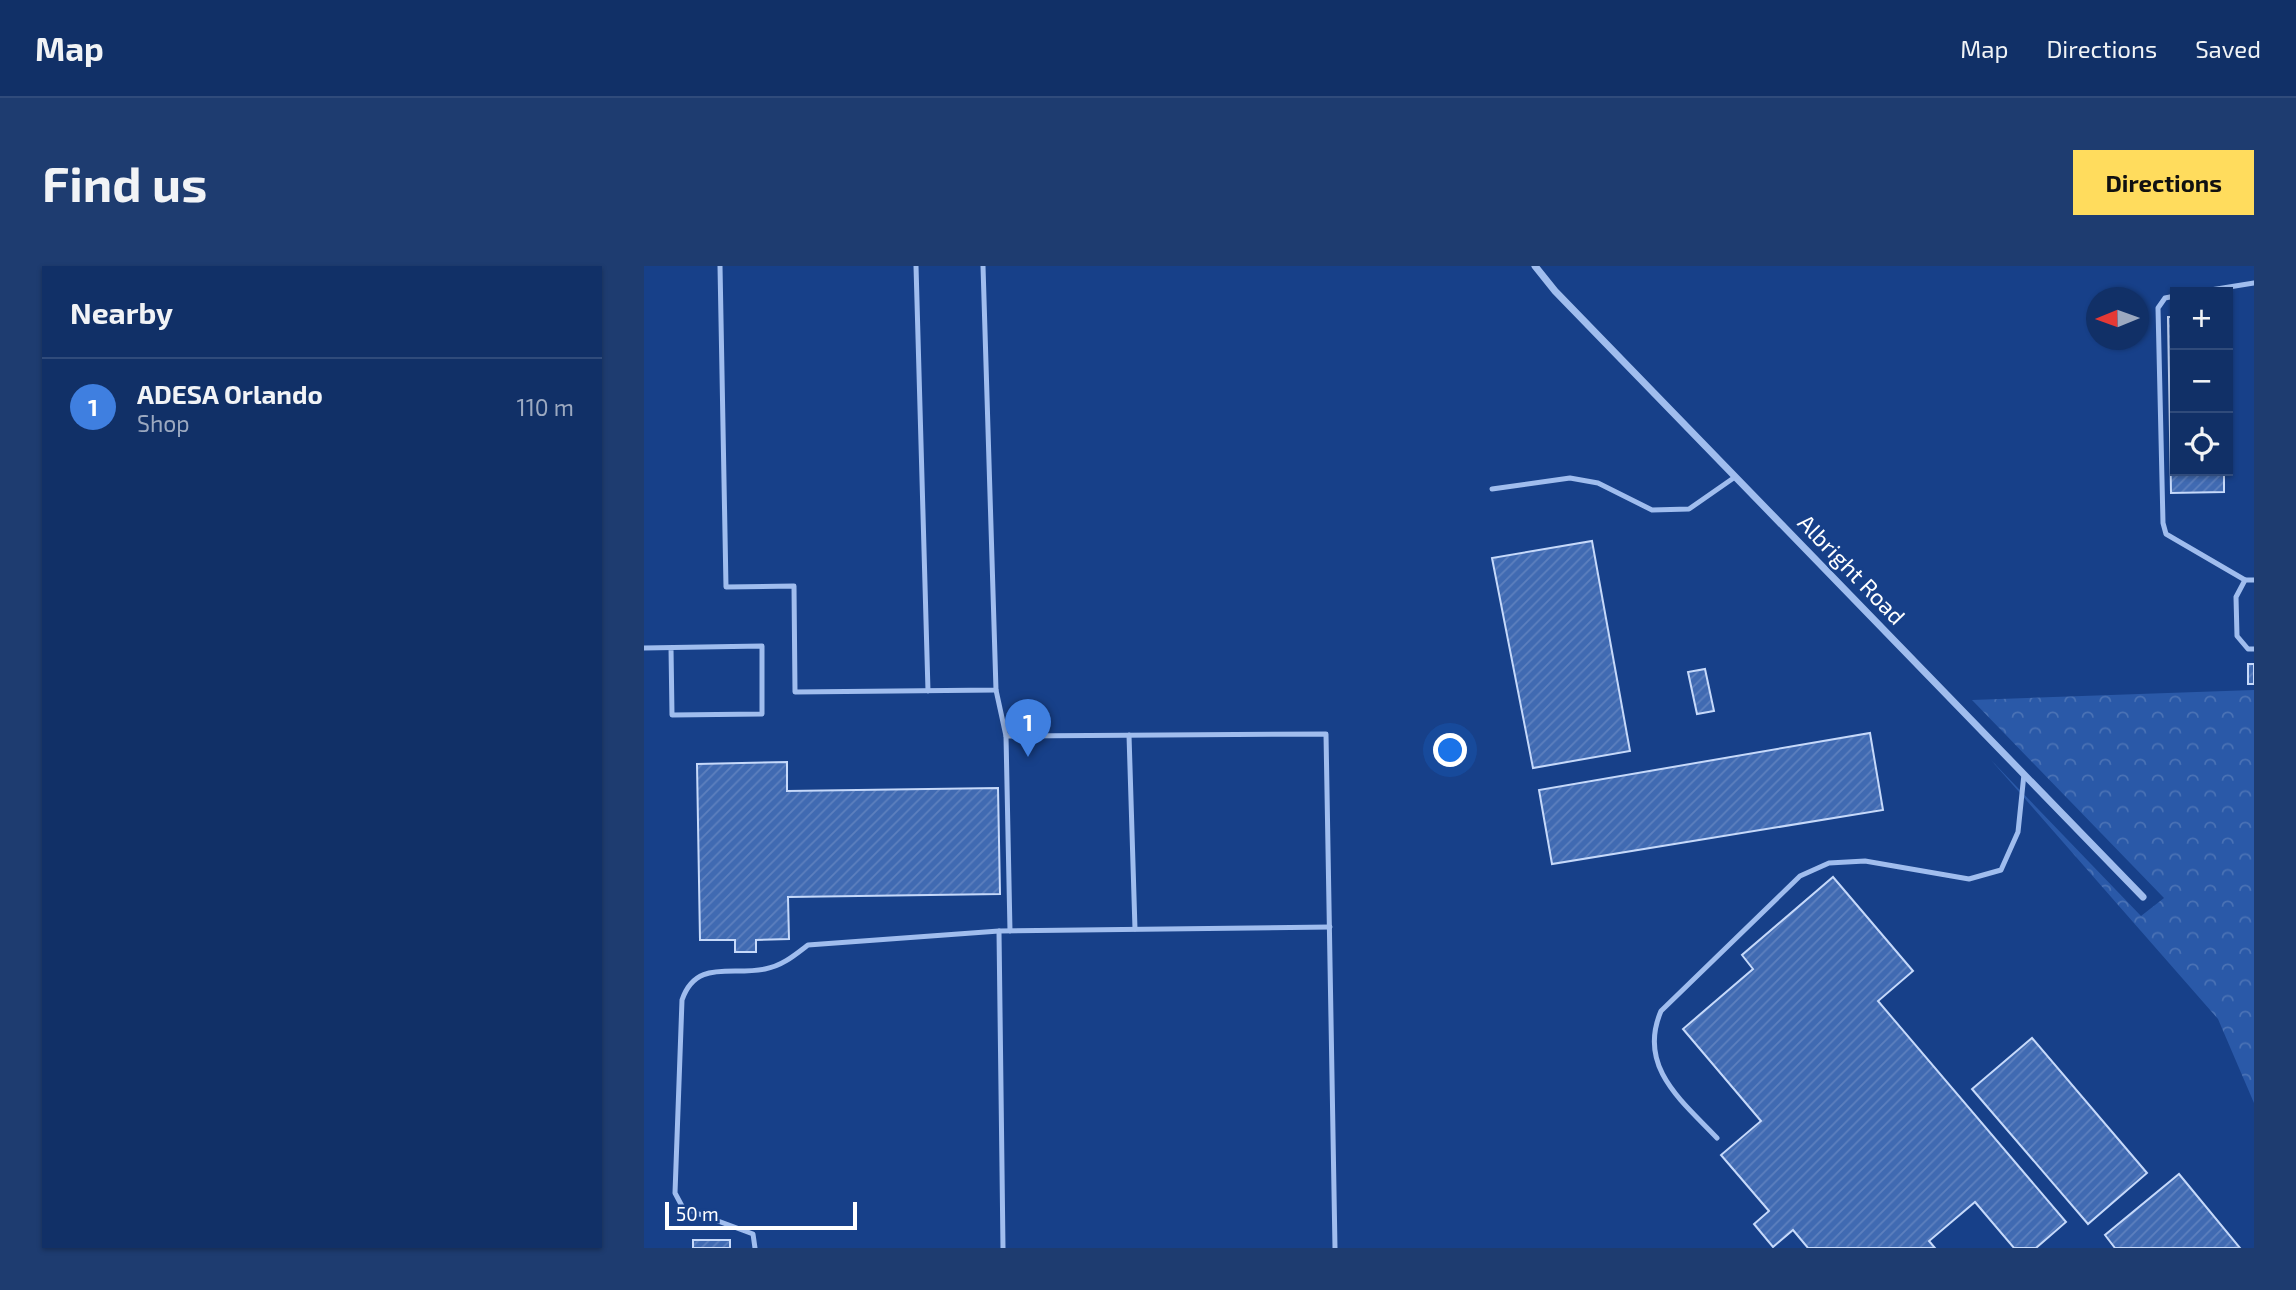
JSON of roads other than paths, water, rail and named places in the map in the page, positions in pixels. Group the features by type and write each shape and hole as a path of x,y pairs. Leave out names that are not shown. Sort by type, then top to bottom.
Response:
{"street":[{"name":"Albright Road","path":"1535,266 1555,291 2143,897"}],"lane":[{"path":"720,266 726,587 794,586 795,692 996,690"},
{"path":"916,266 928,691"},
{"path":"983,266 996,690 1006,736 1010,931"},
{"path":"2229,287 2254,283"},
{"path":"2170,297 2165,298 2158,308 2162,523 2166,534 2245,580 2254,580"},
{"path":"1492,489 1570,478 1598,483 1652,510 1689,509 1735,477"},
{"path":"2245,580 2236,597 2237,636 2248,649 2254,649"},
{"path":"644,648 762,646 762,715 672,715 671,648"},
{"path":"1006,736 1326,734 1335,1248"},
{"path":"1129,736 1135,929"},
{"path":"1717,1138 1668,1087 1656,1061 1653,1029 1661,1011 1800,876 1829,863 1865,860 1969,879 2001,870 2018,832 2024,774"},
{"path":"755,1248 753,1234 683,1208 675,1193 682,1000 688,984 702,973 766,969 785,962 808,945 999,931 1329,927"},
{"path":"999,931 1003,1248"}],"place":[{"name":"ADESA Orlando","path":"1028,757"}]}
